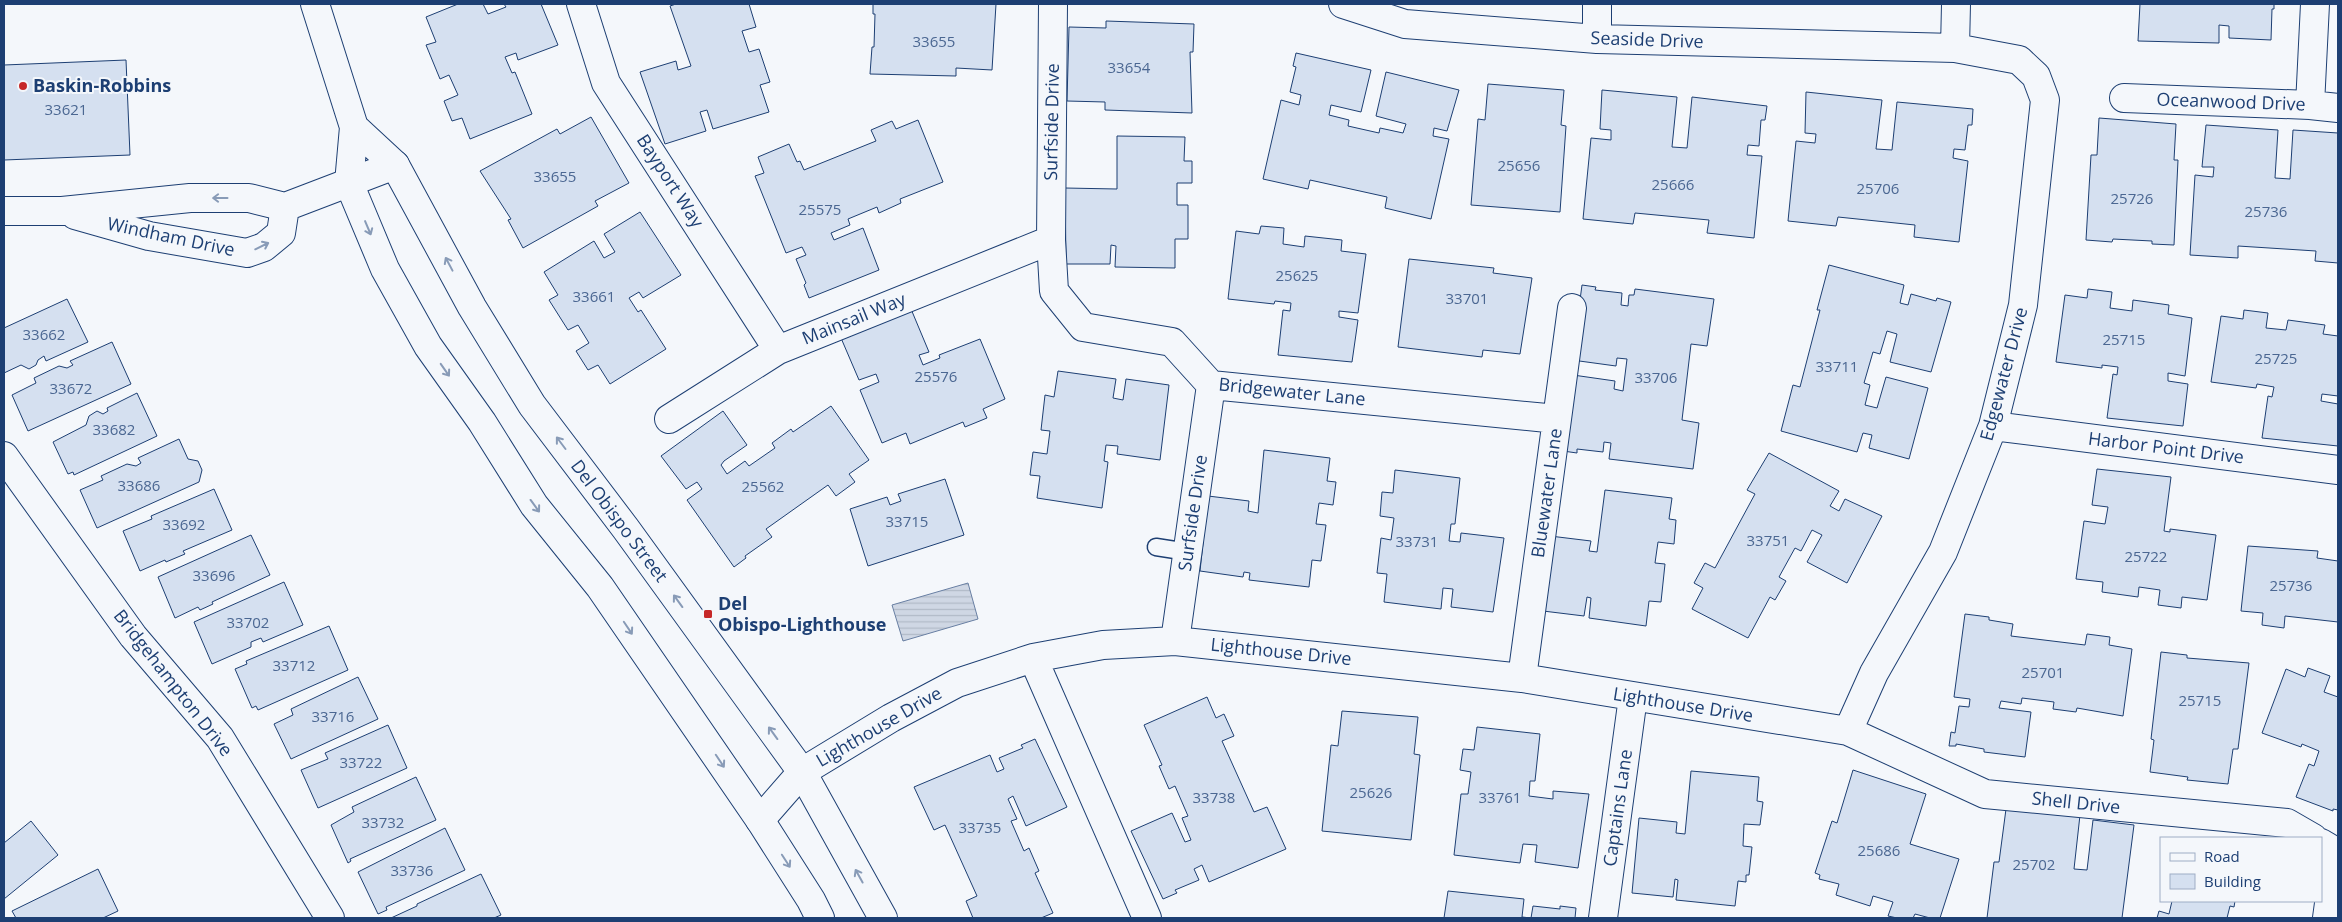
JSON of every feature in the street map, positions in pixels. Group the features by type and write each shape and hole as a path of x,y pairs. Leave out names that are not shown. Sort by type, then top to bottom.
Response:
{"street":[{"path":"316,4 354,127 349,183 385,269 428,346 482,422 534,505 600,587 760,820 811,900 820,918"},
{"name":"Bayport Way","path":"581,4 606,82 778,350"},
{"name":"Surfside Drive","path":"1051,240 1053,4"},
{"name":"Seaside Drive","path":"1343,4 1405,24 1597,39 1955,48"},
{"path":"1597,4 1597,39"},
{"path":"1955,48 1956,4"},
{"path":"2310,105 2315,4"},
{"name":"Edgewater Drive","path":"1848,732 1874,673 1943,552 1994,426 2023,305 2045,100 2036,76 2019,60 1955,48"},
{"name":"Oceanwood Drive","path":"2124,98 2310,105 2338,108"},
{"name":"Del Obispo Street","path":"354,127 395,165 472,307 532,405 626,529 802,772 883,918"},
{"path":"284,208 395,165"},
{"name":"Windham Drive","path":"4,211 62,211 190,198 249,198 284,208 280,233 264,247 247,252 149,236 62,211"},
{"name":"Mainsail Way","path":"669,419 778,350 1051,240"},
{"name":"Bridgewater Lane","path":"1051,240 1054,291 1083,327 1172,342 1211,385 1557,418"},
{"name":"Bluewater Lane","path":"1522,678 1572,308"},
{"name":"Surfside Drive","path":"1176,641 1211,385"},
{"name":"Harbor Point Drive","path":"1994,426 2338,470"},
{"name":"Bridgehampton Drive","path":"4,456 133,636 220,738 330,918"},
{"name":"Lighthouse Drive","path":"760,820 802,772 891,718 957,683 1033,658 1103,645 1176,641 1522,678 1848,732"},
{"path":"1033,658 1147,918"},
{"name":"Captains Lane","path":"1603,918 1634,697"},
{"name":"Shell Drive","path":"1848,732 1985,794 2287,823 2311,837"},
{"path":"2322,844 2336,852 2327,918"}],"lane":[{"path":"1156,547 1188,552"}],"shaded area":[{"path":"968,583 978,619 903,641 892,605"}],"building":[{"path":"458,4 483,4 488,14 506,7 504,4 541,4 558,45 518,60 516,53 505,57 512,73 515,72 532,114 470,139 462,118 452,121 444,101 458,95 449,75 440,79 426,45 436,42 426,17"},
{"path":"676,4 749,4 756,27 742,31 749,52 759,49 770,82 760,85 769,112 713,129 707,110 700,112 706,131 665,144 640,72 676,61 678,70 691,66 670,6"},
{"path":"873,4 996,4 992,70 956,68 956,76 870,74 872,47 874,47 875,14 873,14"},
{"path":"2140,4 2274,4 2274,9 2272,9 2271,40 2229,38 2229,26 2219,25 2219,43 2138,41"},
{"path":"1106,21 1194,24 1193,52 1190,52 1192,113 1105,110 1105,102 1067,101 1069,27 1106,28"},
{"path":"1296,53 1371,70 1361,112 1331,105 1329,115 1349,120 1348,126 1379,133 1380,128 1403,133 1406,124 1376,116 1386,72 1459,90 1447,131 1434,128 1433,136 1449,139 1431,219 1385,208 1387,197 1310,180 1308,189 1263,179 1281,100 1299,105 1301,95 1290,92 1296,67 1293,66"},
{"path":"126,60 130,155 4,160 4,65"},
{"path":"1488,84 1564,90 1561,125 1566,126 1560,212 1471,205 1478,119 1485,120"},
{"path":"1602,90 1677,97 1672,147 1687,148 1692,97 1767,106 1765,120 1761,120 1759,146 1748,145 1747,155 1762,156 1754,238 1707,233 1709,220 1635,213 1633,224 1583,219 1591,138 1611,140 1611,130 1600,129"},
{"path":"1806,92 1882,100 1876,149 1892,150 1897,102 1973,109 1972,125 1968,125 1965,150 1954,149 1953,158 1968,161 1959,242 1914,237 1915,225 1838,217 1836,226 1788,221 1796,141 1815,143 1816,134 1805,133"},
{"path":"591,117 629,183 595,201 598,206 523,248 508,220 511,219 480,171 557,129 560,134"},
{"path":"2099,118 2176,124 2174,160 2178,160 2174,245 2152,244 2152,241 2113,239 2112,242 2086,240 2091,155 2097,155"},
{"path":"918,120 943,182 900,199 901,203 879,213 877,207 848,219 850,225 831,233 834,240 863,228 879,270 809,298 804,285 806,283 796,259 806,255 802,247 786,253 755,176 764,173 758,157 789,144 797,162 800,161 804,170 876,141 871,130 892,121 896,129"},
{"path":"2206,125 2278,130 2275,178 2290,179 2293,130 2338,133 2338,263 2315,261 2316,251 2238,246 2238,258 2190,255 2195,175 2213,177 2214,167 2202,167"},
{"path":"1117,136 1185,137 1184,161 1192,161 1192,183 1177,183 1177,205 1188,205 1188,239 1175,239 1175,268 1115,267 1116,246 1111,245 1110,264 1066,264 1065,188 1117,189"},
{"path":"640,212 681,275 643,298 639,292 629,298 638,312 641,310 666,349 610,384 598,365 588,370 576,351 589,343 578,325 568,330 549,300 558,295 544,272 594,241 604,258 615,252 604,234"},
{"path":"1261,226 1284,228 1283,244 1304,247 1305,236 1342,240 1341,251 1366,254 1358,313 1339,311 1339,317 1358,320 1352,362 1278,355 1283,310 1290,311 1291,303 1275,301 1274,304 1228,299 1236,231 1259,234"},
{"path":"1409,259 1494,268 1493,273 1532,278 1520,354 1483,350 1482,357 1398,347"},
{"path":"1829,265 1904,285 1900,303 1908,305 1911,294 1936,301 1937,298 1951,302 1931,372 1890,362 1897,334 1887,331 1880,354 1873,352 1864,383 1870,385 1865,405 1877,408 1886,377 1928,388 1909,459 1869,448 1872,435 1863,433 1857,452 1781,431 1793,385 1800,387 1820,310 1817,310"},
{"path":"1582,285 1596,287 1595,290 1622,293 1621,305 1628,306 1629,295 1634,295 1635,289 1714,299 1707,346 1691,344 1682,420 1699,423 1693,469 1609,459 1611,443 1604,442 1603,452 1577,449 1577,453 1563,451 1573,375 1615,381 1614,389 1623,391 1627,359 1617,358 1616,366 1572,360"},
{"path":"2088,289 2112,292 2110,308 2132,311 2133,300 2169,305 2168,314 2192,318 2185,376 2168,373 2168,381 2188,384 2183,426 2107,418 2113,374 2117,375 2118,367 2102,365 2102,368 2056,362 2065,295 2087,298"},
{"path":"67,299 88,342 46,361 44,356 38,360 36,365 29,369 21,365 4,373 4,328"},
{"path":"911,309 929,352 919,355 923,365 940,358 939,355 980,339 1005,399 983,409 987,418 965,427 963,422 910,444 906,433 882,443 860,390 879,382 876,374 859,380 841,338"},
{"path":"2244,310 2268,313 2266,328 2286,330 2288,320 2325,325 2323,334 2338,336 2338,396 2322,394 2321,401 2338,404 2338,446 2262,438 2268,396 2272,397 2274,387 2257,384 2256,388 2211,382 2221,316 2243,319"},
{"path":"112,342 131,384 28,431 12,395 36,383 34,378 59,366 67,368 73,365 70,361"},
{"path":"1058,371 1116,379 1113,398 1123,400 1126,379 1169,385 1160,460 1117,454 1118,446 1106,445 1104,461 1108,462 1102,508 1037,498 1040,476 1030,475 1033,452 1047,454 1050,431 1041,430 1045,395 1054,397"},
{"path":"137,393 157,436 74,475 73,472 68,474 53,442 86,425 89,416 97,411 103,414 108,411 107,408"},
{"path":"831,406 869,460 849,474 855,482 836,496 828,485 766,529 772,537 745,556 746,558 734,567 687,500 702,489 697,482 686,489 661,456 723,411 747,445 721,465 727,474 745,461 749,466 775,448 772,443 791,429 793,432"},
{"path":"179,439 188,459 198,461 202,470 199,482 97,528 80,490 103,480 101,476 127,464 136,466 141,463 138,458"},
{"path":"1264,450 1330,458 1327,481 1336,482 1333,505 1319,503 1316,524 1326,525 1321,561 1312,560 1309,587 1249,580 1250,573 1244,572 1243,577 1200,571 1208,496 1249,501 1248,511 1258,513"},
{"path":"1769,453 1839,491 1830,506 1839,511 1845,499 1882,516 1847,583 1807,562 1822,535 1812,530 1801,551 1795,548 1779,577 1786,581 1775,600 1770,597 1748,638 1692,609 1703,588 1694,583 1705,563 1715,568 1755,494 1747,490"},
{"path":"2097,469 2171,477 2164,531 2170,532 2170,529 2216,535 2207,600 2182,597 2181,608 2158,605 2160,590 2139,587 2138,597 2102,592 2103,582 2076,579 2084,521 2105,524 2108,507 2092,505"},
{"path":"1395,470 1460,478 1455,524 1451,524 1449,541 1460,542 1461,533 1504,538 1493,612 1451,607 1453,589 1443,588 1441,609 1384,602 1387,574 1377,573 1381,538 1391,540 1394,518 1380,516 1382,492 1393,493"},
{"path":"945,479 964,535 868,566 850,509 887,497 890,505 901,501 898,494"},
{"path":"214,489 232,530 183,551 185,554 140,571 123,531 152,519 151,516"},
{"path":"1605,490 1672,498 1669,519 1676,520 1674,544 1658,542 1655,563 1665,564 1661,602 1649,601 1646,626 1589,618 1591,598 1587,597 1584,616 1543,611 1550,536 1591,541 1589,551 1597,552"},
{"path":"251,535 270,575 212,602 213,604 200,610 198,607 175,618 158,577"},
{"path":"2248,546 2318,551 2317,558 2338,561 2338,622 2285,616 2284,628 2262,625 2263,613 2241,611"},
{"path":"284,582 303,625 263,642 261,638 251,642 251,647 212,664 194,622"},
{"path":"1965,614 1989,617 1989,620 2013,624 2011,636 2085,645 2087,634 2110,637 2109,645 2132,649 2123,716 2077,708 2076,712 2053,709 2054,702 2022,698 2021,704 2001,701 1999,708 2031,712 2025,757 1984,752 1984,749 1956,744 1956,746 1949,746 1951,732 1955,733 1959,706 1969,707 1970,699 1954,697"},
{"path":"329,626 348,670 258,710 256,706 252,708 235,669 247,664 246,661"},
{"path":"2161,652 2187,655 2187,658 2249,663 2238,749 2233,749 2228,784 2187,780 2188,777 2150,772 2154,740 2151,739"},
{"path":"2308,668 2330,676 2324,692 2338,697 2338,810 2333,809 2333,811 2296,797 2309,764 2314,766 2319,751 2302,744 2301,747 2262,733 2286,669 2305,677"},
{"path":"358,677 378,719 291,759 274,724 293,715 291,709"},
{"path":"1207,697 1216,718 1224,714 1234,736 1222,741 1254,812 1267,807 1286,849 1209,882 1202,865 1194,869 1199,880 1175,890 1177,893 1163,899 1131,831 1172,813 1185,842 1191,840 1182,818 1188,816 1175,786 1169,789 1159,766 1162,765 1144,725"},
{"path":"1342,711 1418,717 1414,754 1420,755 1411,840 1322,831 1331,745 1338,746"},
{"path":"388,725 407,768 318,808 301,770 328,759 325,753"},
{"path":"1477,727 1540,734 1535,781 1530,781 1529,796 1553,799 1553,791 1589,794 1578,868 1535,862 1537,845 1523,844 1520,863 1454,855 1461,794 1468,794 1471,772 1460,770 1463,749 1474,750"},
{"path":"1035,739 1067,807 1026,826 1013,796 1008,799 1017,819 1011,821 1024,851 1029,848 1039,871 1035,873 1053,913 1041,918 973,918 966,901 977,896 945,825 934,830 914,787 990,755 997,772 1004,769 999,758 1023,748 1021,745"},
{"path":"1853,770 1926,794 1910,844 1959,859 1940,918 1930,918 1915,914 1913,918 1888,916 1893,902 1873,896 1870,906 1836,895 1839,884 1819,879 1820,875 1815,873 1832,821 1837,823"},
{"path":"1691,771 1759,777 1757,801 1763,802 1760,825 1744,824 1743,846 1752,847 1749,875 1746,875 1746,882 1738,881 1735,906 1676,900 1678,880 1675,879 1673,897 1632,893 1639,818 1677,822 1676,833 1685,834"},
{"path":"416,777 436,820 350,859 351,861 348,863 331,825 354,812 352,807"},
{"path":"2006,809 2080,815 2074,869 2087,870 2093,820 2134,825 2122,918 1987,918 1994,862 1999,862"},
{"path":"31,821 58,855 4,899 4,843"},
{"path":"445,828 465,870 386,907 387,910 378,914 358,872"},
{"path":"98,869 118,911 103,918 16,918 12,911"},
{"path":"481,874 501,915 494,918 391,918 417,906 417,904"},
{"path":"1448,891 1524,899 1522,917 1531,918 1444,918"},
{"path":"2172,902 2235,902 2234,907 2230,906 2227,918 2157,918 2159,911 2169,914"},
{"path":"1533,906 1560,909 1560,906 1576,908 1575,918 1531,918"}],"place":[{"name":"Baskin-Robbins","path":"23,86"},
{"name":"Del Obispo-Lighthouse","path":"708,614"}]}
